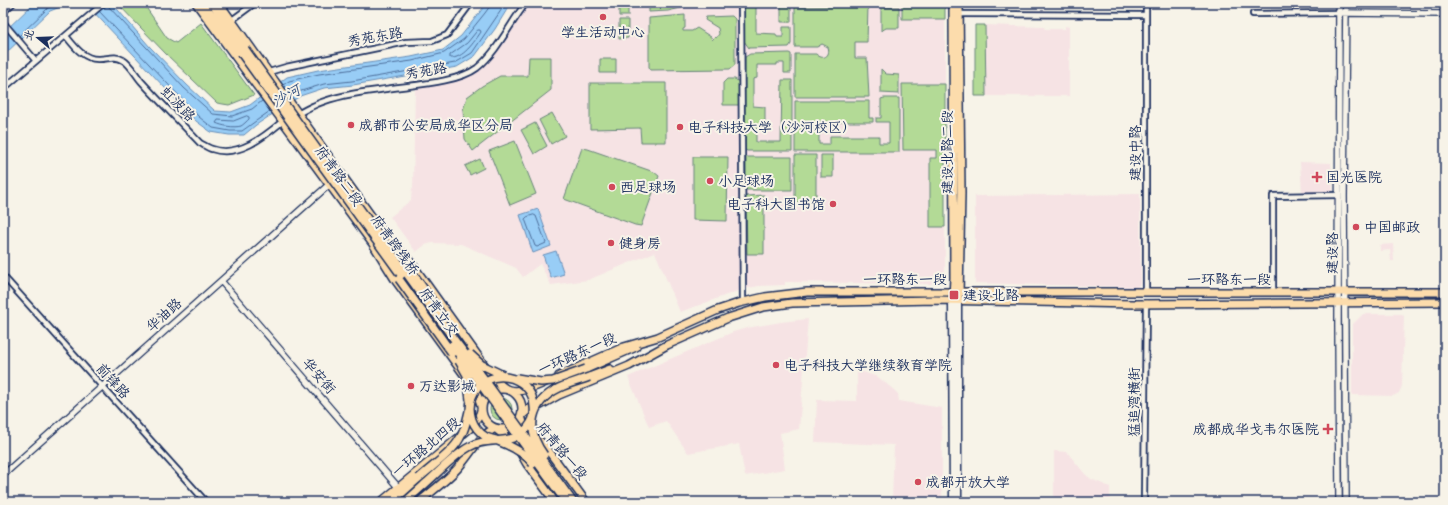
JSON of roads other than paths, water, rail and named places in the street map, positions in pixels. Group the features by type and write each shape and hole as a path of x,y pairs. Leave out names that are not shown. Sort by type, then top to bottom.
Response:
{"main road":[{"name":"府青路二段","path":"196,3 373,244 396,281 471,384 479,398 482,408"},
{"name":"建设北路二段","path":"954,3 956,14 957,292 955,301"},
{"name":"建设北路二段","path":"956,14 960,3"},
{"name":"府青路二段","path":"211,4 232,20 384,234 412,264 490,373 508,390"},
{"name":"府青跨线桥","path":"211,4 566,502"},
{"name":"府青跨线桥","path":"211,4 573,502"},
{"path":"384,234 470,355 482,365 497,373 514,378 541,382 553,382 658,337"},
{"name":"府青立交","path":"373,244 462,366 467,375 470,412 473,422 479,431 487,437 520,451 530,459 562,502"},
{"name":"一环路东一段","path":"508,390 531,388 624,347 658,337 718,310 764,297 807,292 1445,292"},
{"path":"923,292 923,301"},
{"name":"一环路东一段","path":"521,416 529,409 628,366 667,345 728,318 763,308 792,303 923,301 1146,303 1445,302"},
{"path":"953,502 955,301"},
{"path":"955,301 958,502"},
{"path":"405,502 470,446 497,440 506,440 520,435 530,425 540,402 560,388 667,345"},
{"name":"府青立交","path":"392,502 453,448 460,437 466,421 470,402 476,389 486,380 495,376 514,378"},
{"path":"514,378 528,389 534,402 532,430 534,439 542,453 579,502"},
{"path":"495,428 502,429 514,426 521,416 521,403 519,397 508,390 496,390 491,392 486,397 482,408 482,414 490,425 516,445 527,464 554,502"},
{"name":"一环路北四段","path":"381,502 469,429 479,418 482,408"},
{"name":"府青路一段","path":"521,416 524,426 545,446 586,502"},
{"name":"一环路北四段","path":"419,502 456,470 480,439 495,428"}],"street":[{"path":"3,12 13,3"},
{"path":"3,89 104,3"},
{"path":"232,20 255,3"},
{"name":"秀苑东路","path":"269,72 286,67 398,44 432,41 447,35 471,3"},
{"name":"秀苑路","path":"298,114 318,104 340,98 379,90 445,81 468,73 476,69 495,50 514,19 526,3"},
{"path":"741,3 743,302"},
{"name":"建设中路","path":"1146,3 1146,291"},
{"name":"建设路","path":"1339,3 1338,195 1342,293"},
{"name":"建设路","path":"1339,502 1346,3"},
{"path":"956,14 1146,15"},
{"path":"1253,14 1445,14"},
{"path":"3,22 36,61"},
{"name":"虹波路","path":"66,36 76,49 88,58 99,59 107,57 124,60 200,143 212,149 237,150 264,137 283,121"},
{"name":"华油路","path":"3,475 341,174"},
{"path":"1273,292 1273,196 1338,195"},
{"name":"前锋路","path":"3,276 206,502"},
{"name":"华安街","path":"221,281 398,487"},
{"name":"猛追湾横街","path":"1144,502 1146,303"},
{"name":"建设路","path":"1341,303 1346,502"}],"water":[{"path":"34,3 70,3 50,11 3,56 3,33"},
{"name":"沙河","path":"79,3 110,3 118,10 150,47 215,111 231,112 250,105 287,77 318,70 411,57 443,50 461,36 487,3 511,3 495,29 475,56 457,67 353,85 324,88 300,96 256,125 244,135 229,135 211,132 196,121 89,7"},
{"path":"538,209 551,246 533,253 520,215"},
{"path":"556,251 564,274 551,278 543,255"}],"place":[{"name":"学生活动中心","path":"603,17"},
{"name":"成都市公安局成华区分局","path":"351,125"},
{"name":"电子科技大学（沙河校区）","path":"680,127"},
{"name":"国光医院","path":"1317,177"},
{"name":"小足球场","path":"710,181"},
{"name":"西足球场","path":"612,187"},
{"name":"电子科大图书馆","path":"833,204"},
{"name":"中国邮政","path":"1356,227"},
{"name":"健身房","path":"611,243"},
{"name":"建设北路","path":"954,295"},
{"name":"电子科技大学继续教育学院","path":"776,365"},
{"name":"万达影城","path":"411,386"},
{"name":"成都成华戈韦尔医院","path":"1328,429"},
{"name":"成都开放大学","path":"918,482"}]}
